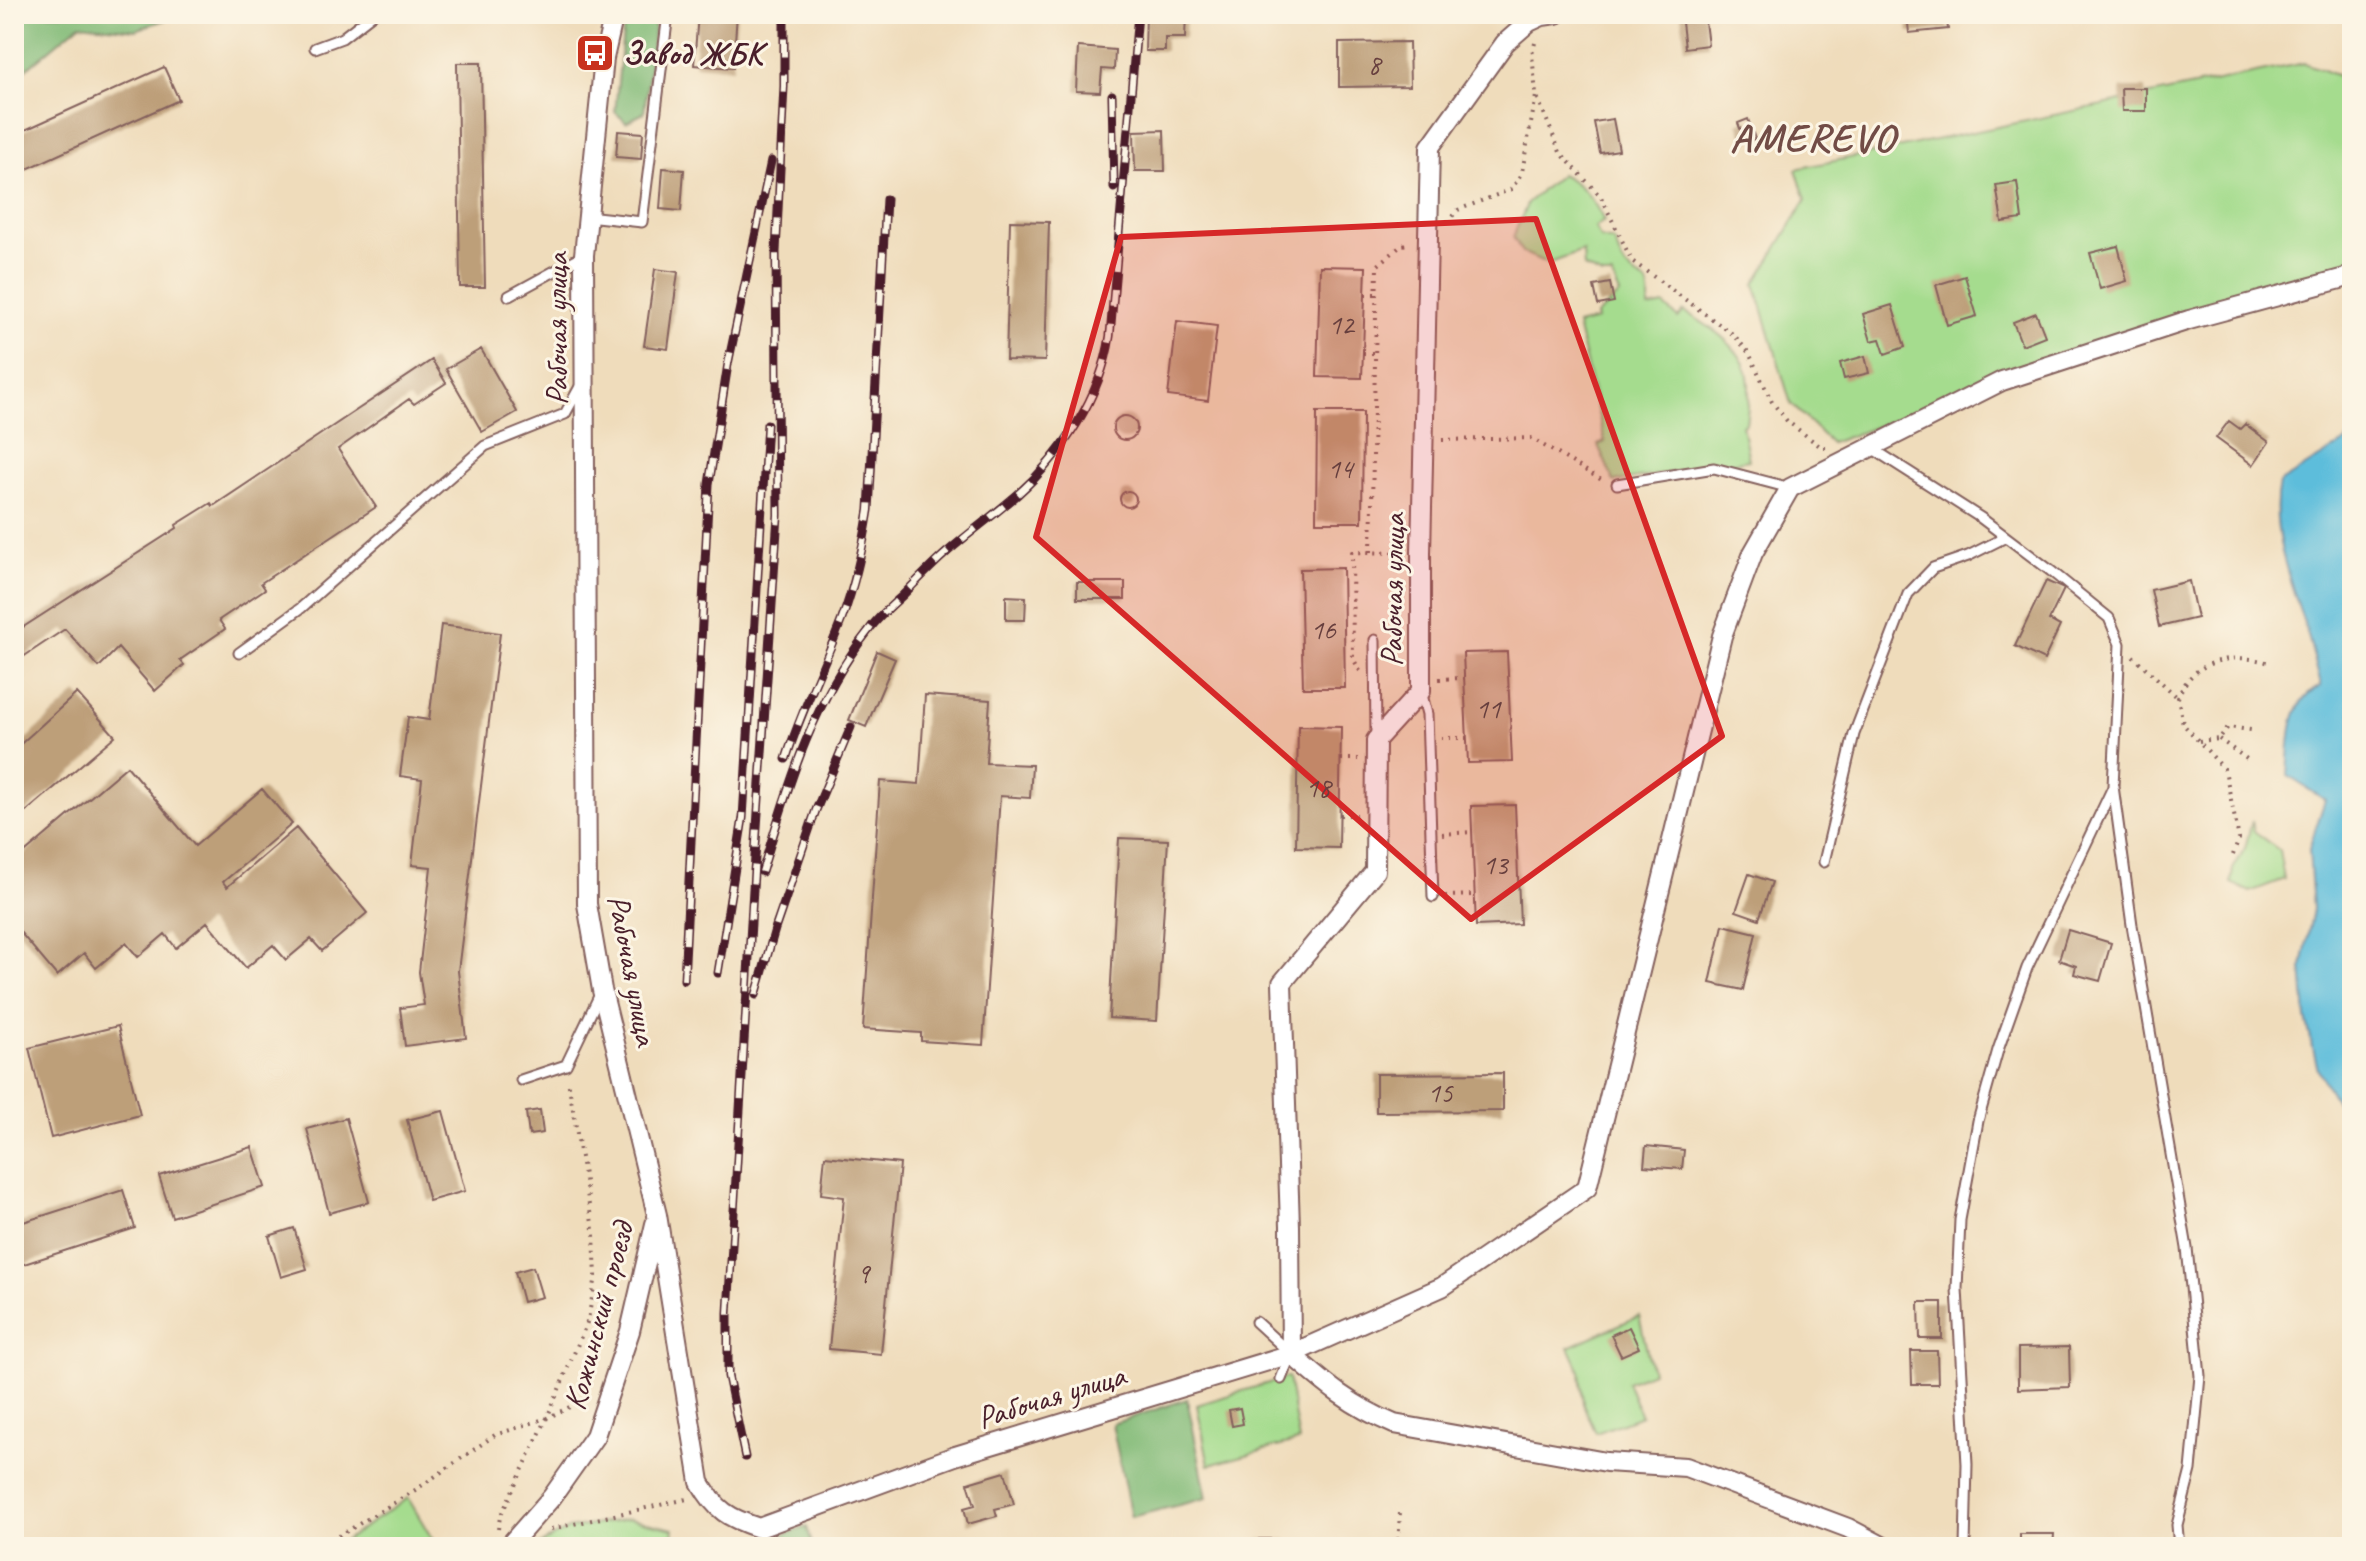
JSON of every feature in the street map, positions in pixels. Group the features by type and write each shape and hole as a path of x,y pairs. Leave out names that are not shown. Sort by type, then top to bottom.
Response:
{"street":[{"name":"Рабочая улица","path":"614,14 604,58 584,255 587,904 602,990 657,1215 700,1482 707,1495 728,1518 759,1528 955,1456 1291,1354 1442,1287 1587,1188 1722,636 1753,553 1790,488"},
{"name":"Рабочая улица","path":"1376,740 1421,685 1430,147 1505,43 1529,22 1549,15"},
{"path":"1790,488 2002,381 2189,320 2352,276"},
{"path":"1376,740 1375,871 1282,983 1288,996 1291,1354 1340,1397 1394,1424 1606,1462 1686,1467 1848,1528 1884,1547"},
{"name":"Кожинский проезд","path":"508,1547 552,1497 595,1436 630,1331 657,1215"}],"lane":[{"path":"315,48 342,38 373,14"},
{"path":"587,216 642,222 668,14"},
{"path":"509,296 584,255"},
{"path":"239,653 301,608 485,446 565,414 585,377"},
{"path":"1870,447 1981,518 2109,618 2120,644 2113,786 2132,925 2187,1248 2200,1376 2191,1470 2177,1525 2179,1547"},
{"path":"1617,484 1714,468 1790,488"},
{"path":"1824,862 1854,734 1908,594 1933,568 1968,556 2006,537"},
{"path":"1375,640 1376,740"},
{"path":"1421,685 1427,714 1433,897"},
{"path":"1965,1547 1967,1464 1957,1289 1960,1220 1978,1121 1998,1050 2027,968 2113,786"},
{"path":"521,1080 566,1065 602,990"},
{"path":"1256,1322 1291,1354 1281,1379"}],"path":[{"path":"1371,552 1377,266 1402,245 1429,241 1458,210 1512,189 1522,172 1536,94 1532,54 1549,15"},
{"path":"1536,94 1560,152 1601,197 1632,261 1734,335 1749,353 1772,402 1787,421 1821,447 1833,447"},
{"path":"1365,294 1376,294"},
{"path":"1363,353 1375,353"},
{"path":"1424,441 1531,438 1602,482 1617,484"},
{"path":"1363,439 1373,439"},
{"path":"1363,498 1372,498"},
{"path":"1344,600 1352,600"},
{"path":"2120,644 2178,698 2183,724 2225,770 2239,839 2233,855"},
{"path":"1345,658 1353,658"},
{"path":"2178,698 2187,682 2206,665 2226,658 2254,658 2269,663"},
{"path":"1421,685 1464,678"},
{"path":"2219,739 2228,727 2251,730"},
{"path":"1428,738 1467,738"},
{"path":"2199,741 2219,739 2251,762"},
{"path":"1341,759 1361,759"},
{"path":"1340,815 1360,815"},
{"path":"1431,835 1472,832"},
{"path":"1433,897 1474,895"},
{"path":"498,1530 500,1517 547,1418 588,1320 596,1276 594,1235 566,1065"},
{"path":"327,1547 334,1539 417,1489 495,1435 547,1418 614,1386"},
{"path":"541,1531 707,1495"},
{"path":"1398,1547 1400,1512"}],"highlighted area":[{"path":"1536,219 1722,736 1471,919 1036,537 1121,237"}],"green space":[{"path":"14,14 171,14 170,18 136,30 80,24 14,79"},
{"path":"629,14 656,14 644,113 626,122 615,112 623,32"},
{"path":"2304,63 2352,81 2352,276 2002,381 1831,443 1791,404 1755,284 1806,200 1796,169"},
{"path":"1561,174 1587,193 1596,206 1604,221 1595,227 1600,238 1614,241 1625,266 1646,283 1649,308 1664,305 1678,318 1684,311 1721,336 1743,362 1749,397 1746,423 1742,425 1749,460 1614,482 1598,445 1605,442 1577,325 1597,320 1596,316 1620,294 1612,276 1602,276 1584,267 1583,251 1548,264 1522,252 1513,237 1528,202"},
{"path":"2252,821 2254,831 2279,850 2284,879 2250,892 2231,883 2233,869 2245,848"},
{"path":"1639,1316 1652,1372 1627,1382 1641,1416 1596,1433 1583,1404 1580,1371 1569,1347"},
{"path":"1288,1377 1299,1441 1209,1465 1197,1405"},
{"path":"1187,1399 1207,1498 1131,1517 1112,1424"},
{"path":"408,1498 437,1547 339,1547 344,1541"},
{"path":"629,1519 674,1529 672,1547 535,1547 568,1529"},
{"path":"807,1527 813,1547 747,1547"}],"water":[{"path":"2352,438 2352,1130 2318,1070 2306,1018 2302,967 2313,909 2309,849 2325,800 2288,776 2292,725 2296,713 2310,693 2321,686 2284,559 2277,502 2279,483"}],"building":[{"path":"698,14 737,14 733,68 694,65"},
{"path":"1146,14 1186,14 1185,38 1165,38 1165,51 1145,51"},
{"path":"1681,14 1704,14 1708,45 1685,48"},
{"path":"1907,14 1916,14 1917,18 1946,14 1948,29 1909,33"},
{"path":"1409,42 1410,86 1339,87 1339,43"},
{"path":"1078,47 1115,50 1114,70 1102,69 1100,92 1076,91"},
{"path":"457,63 481,63 485,287 460,287"},
{"path":"164,67 179,100 14,175 14,135"},
{"path":"2121,88 2146,88 2146,111 2122,111"},
{"path":"1613,119 1619,150 1600,153 1594,122"},
{"path":"1748,119 1755,139 1745,142 1738,123"},
{"path":"1164,130 1165,171 1135,171 1134,131"},
{"path":"618,131 643,133 641,159 616,157"},
{"path":"663,168 684,170 681,211 660,209"},
{"path":"2017,182 2022,219 2002,222 1996,185"},
{"path":"1010,221 1049,222 1045,361 1006,360"},
{"path":"2118,246 2127,281 2100,289 2090,253"},
{"path":"1320,266 1366,267 1362,378 1317,377"},
{"path":"655,269 678,272 668,349 644,346"},
{"path":"1965,276 1977,316 1947,325 1936,285"},
{"path":"1610,283 1614,302 1598,305 1594,286"},
{"path":"1892,305 1905,347 1885,354 1880,339 1871,341 1863,314"},
{"path":"2036,313 2045,336 2022,345 2013,322"},
{"path":"1177,321 1217,326 1208,401 1168,396"},
{"path":"481,349 517,412 482,432 446,369"},
{"path":"1865,356 1869,373 1844,379 1840,363"},
{"path":"432,360 446,383 414,404 409,399 338,449 376,507 261,583 265,589 219,620 225,629 180,660 184,665 155,691 118,648 99,667 65,629 14,663 14,633 177,528 176,525 211,503 213,506"},
{"path":"1317,412 1363,412 1362,522 1316,522"},
{"path":"1125,416 1134,419 1137,428 1134,437 1125,440 1116,437 1113,428 1116,419"},
{"path":"2229,421 2240,429 2245,424 2269,442 2253,465 2216,438"},
{"path":"1128,491 1134,493 1134,505 1128,507 1122,505 1120,499 1122,493"},
{"path":"1343,568 1345,688 1303,688 1300,569"},
{"path":"2046,581 2064,589 2049,620 2060,626 2044,660 2015,646"},
{"path":"2189,581 2197,618 2159,627 2151,590"},
{"path":"1077,582 1125,582 1125,599 1077,599"},
{"path":"1006,596 1026,597 1025,620 1006,620"},
{"path":"441,625 500,633 458,971 466,1038 405,1046 400,1008 424,1005 419,972 431,867 412,865 422,779 400,776 408,717 429,720"},
{"path":"877,651 895,659 866,727 849,720"},
{"path":"1507,652 1512,762 1468,763 1463,653"},
{"path":"77,693 115,736 14,822 14,750"},
{"path":"925,695 990,700 986,763 1032,765 1030,798 1000,796 983,1045 921,1041 921,1033 863,1029 880,781 919,784"},
{"path":"1298,726 1341,727 1339,848 1296,847"},
{"path":"127,766 195,846 262,789 292,824 223,882 227,887 296,828 367,913 322,951 311,939 286,960 273,945 246,968 207,922 176,948 165,934 138,957 126,943 96,968 84,953 57,976 14,925 14,862"},
{"path":"1515,805 1520,924 1476,926 1471,806"},
{"path":"1119,838 1168,840 1157,1021 1109,1018"},
{"path":"1749,874 1772,882 1759,919 1736,911"},
{"path":"1723,925 1756,933 1743,990 1710,983"},
{"path":"2068,930 2111,943 2100,981 2074,974 2076,966 2059,960"},
{"path":"118,1026 140,1115 51,1138 29,1048"},
{"path":"1503,1073 1503,1111 1376,1112 1376,1074"},
{"path":"540,1110 543,1133 529,1135 526,1112"},
{"path":"443,1111 465,1191 429,1201 407,1120"},
{"path":"346,1118 369,1202 329,1213 307,1129"},
{"path":"1646,1146 1684,1150 1682,1169 1644,1166"},
{"path":"252,1147 265,1187 172,1217 159,1176"},
{"path":"825,1156 900,1164 881,1354 829,1349 844,1197 821,1194"},
{"path":"123,1190 135,1228 18,1266 14,1254 14,1225"},
{"path":"294,1228 307,1269 281,1277 269,1236"},
{"path":"533,1267 542,1297 523,1302 515,1272"},
{"path":"1919,1302 1942,1302 1942,1339 1920,1339"},
{"path":"1629,1327 1639,1348 1621,1356 1611,1335"},
{"path":"2069,1347 2070,1387 2018,1389 2018,1348"},
{"path":"1911,1351 1937,1351 1938,1384 1912,1384"},
{"path":"1240,1408 1243,1424 1232,1426 1229,1410"},
{"path":"1005,1472 1014,1504 995,1509 997,1516 968,1524 964,1508 975,1505 968,1483"},
{"path":"2020,1534 2054,1534 2053,1547 2020,1547"},
{"path":"1259,1539 1287,1539 1286,1547 1259,1547"}],"railway":[{"path":"745,1457 728,1376 728,1313 778,515 776,252 784,86 784,14"},
{"path":"762,872 804,746 849,658 885,612 946,553 1034,479 1064,443 1098,381 1110,336 1138,14"},
{"path":"1112,95 1114,188"},
{"path":"684,980 709,484 728,364 771,161"},
{"path":"786,759 847,606 867,524 886,199"},
{"path":"718,973 743,818 767,424"},
{"path":"756,995 816,810 851,727"}],"place":[{"name":"Завод ЖБК","path":"595,53"}],"district":[{"name":"AMEREVO","path":"1813,137"}]}
